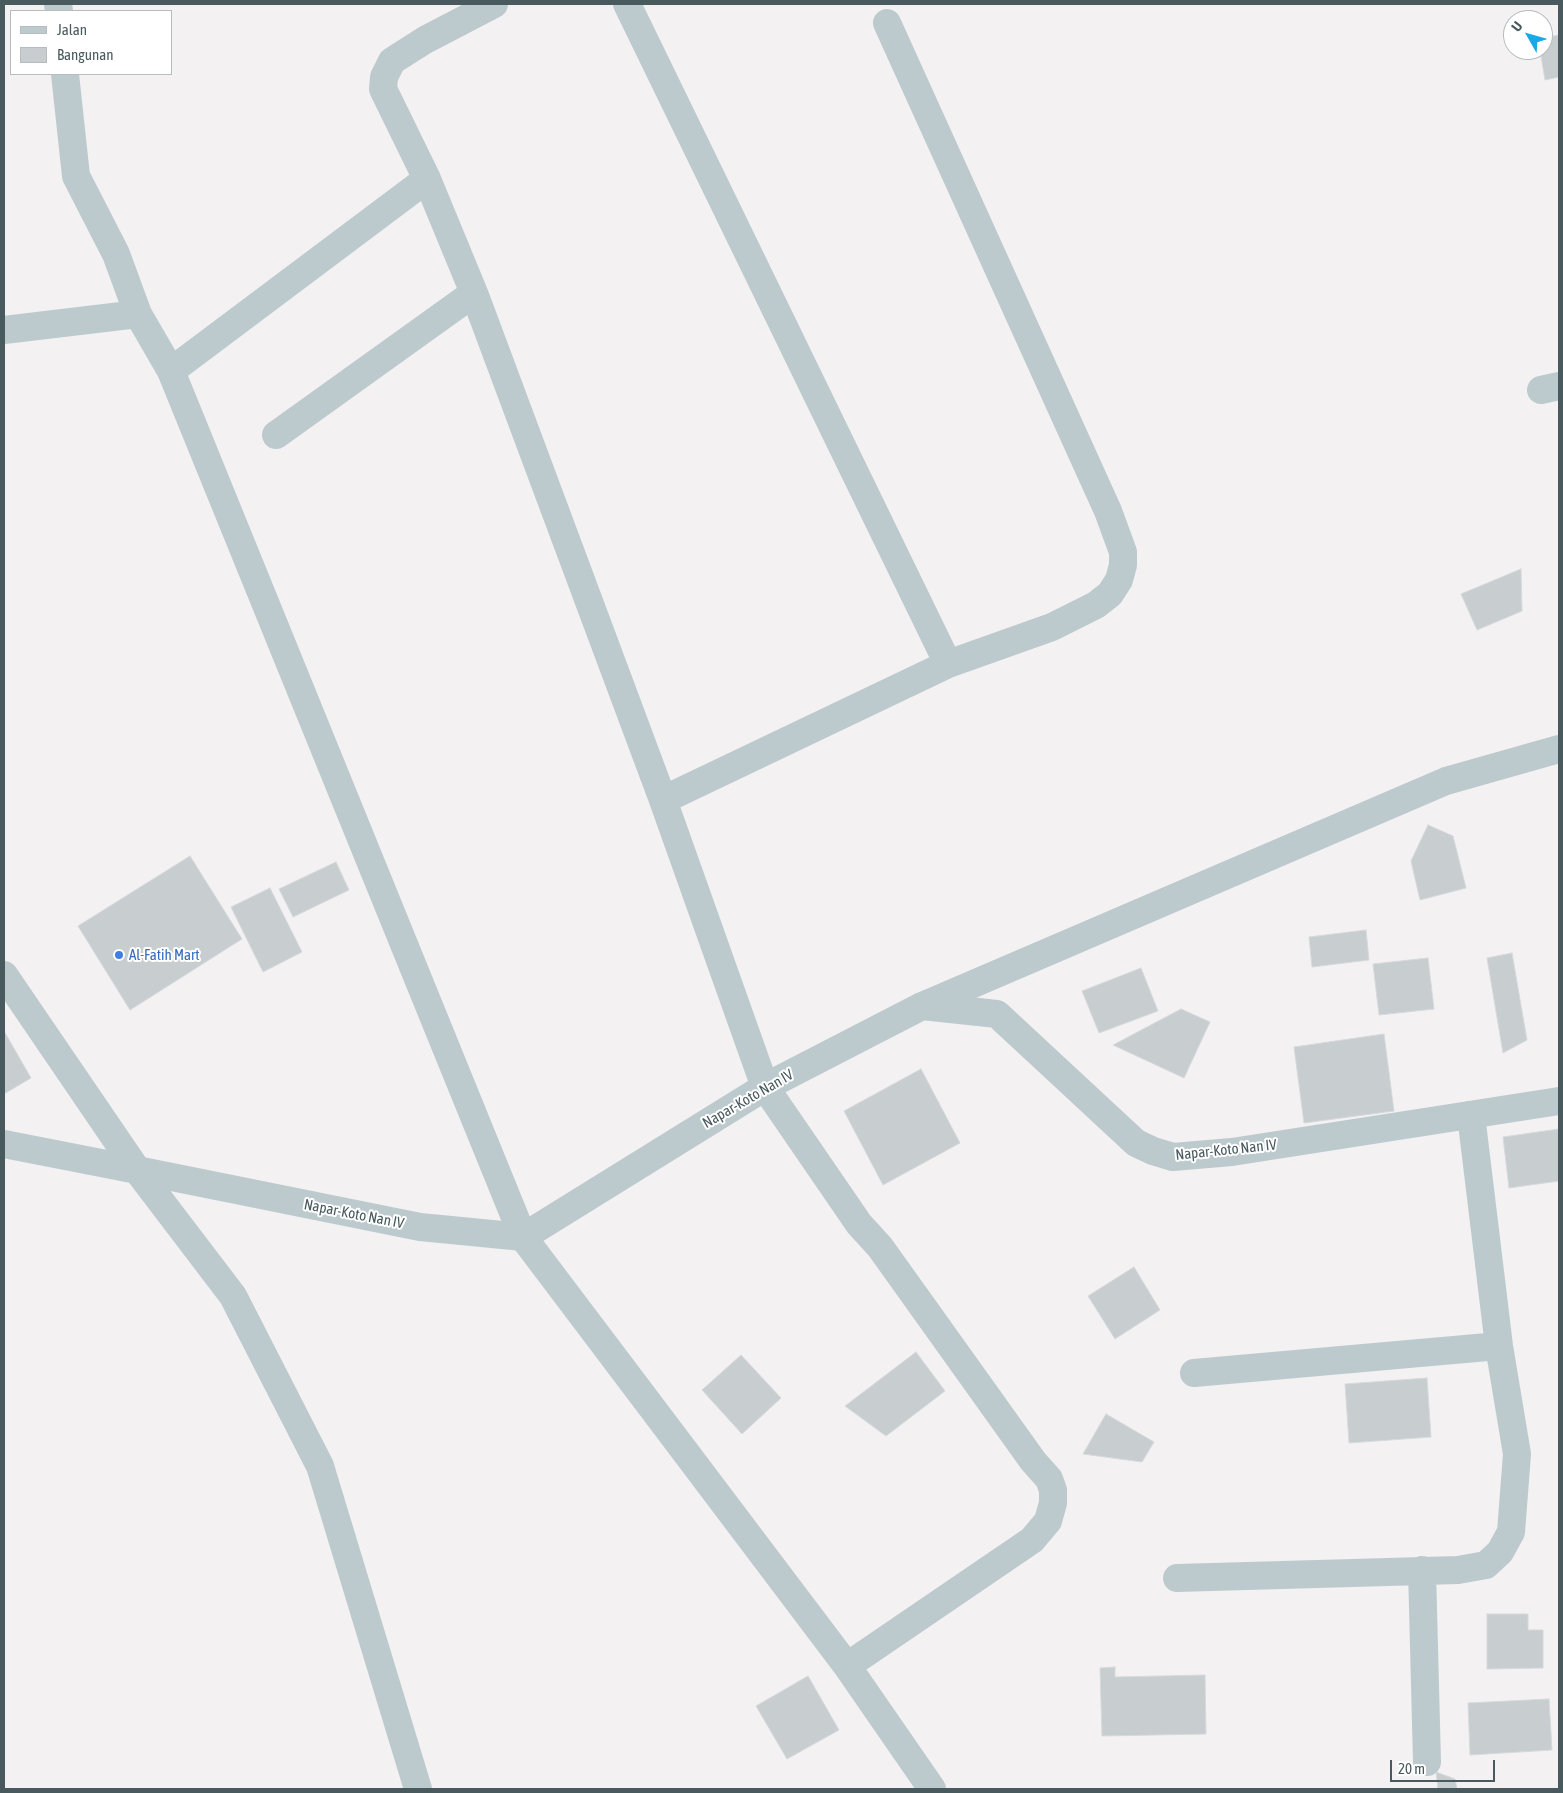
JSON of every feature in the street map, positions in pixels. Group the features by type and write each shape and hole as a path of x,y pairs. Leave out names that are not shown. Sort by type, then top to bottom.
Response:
{"street":[{"path":"494,4 405,52 392,61 384,77 383,89 426,179 474,293 663,800 765,1087 859,1224 880,1247 1033,1461 1049,1479 1052,1490 1053,1503 1048,1521 1032,1540 847,1666"},
{"path":"627,4 948,664"},
{"path":"663,800 948,664 1052,627 1096,605 1110,594 1119,580 1124,565 1123,552 1108,511 887,23"},
{"path":"65,75 76,176 116,254 138,314 171,371 523,1237 847,1666 932,1789"},
{"path":"171,371 426,179"},
{"path":"276,435 474,293"},
{"path":"4,330 138,314"},
{"path":"922,1006 1446,781 1559,749"},
{"path":"4,975 137,1170 233,1296 320,1466 418,1789"},
{"name":"Napar-Koto Nan IV","path":"4,1144 420,1227 523,1237 765,1087 922,1006 997,1014 1136,1143 1152,1151 1173,1157 1232,1152 1559,1102"},
{"path":"1177,1578 1458,1570 1486,1565 1500,1552 1511,1532 1517,1454 1499,1346 1471,1115"},
{"path":"1194,1373 1499,1346"},
{"path":"1422,1570 1426,1762"}],"building":[{"path":"1559,35 1559,77 1545,80 1542,60 1553,60 1553,36"},
{"path":"1521,569 1522,611 1477,630 1461,594"},
{"path":"1428,825 1453,836 1466,888 1420,900 1411,861"},
{"path":"190,856 242,939 130,1010 78,926"},
{"path":"336,862 349,890 293,917 279,889"},
{"path":"270,888 302,952 263,972 231,907"},
{"path":"1366,930 1369,960 1312,967 1309,937"},
{"path":"1512,953 1527,1040 1503,1053 1487,958"},
{"path":"1428,958 1434,1009 1379,1015 1373,964"},
{"path":"1141,968 1158,1011 1099,1033 1082,991"},
{"path":"1181,1009 1210,1022 1184,1078 1113,1045"},
{"path":"4,1031 31,1078 4,1094"},
{"path":"1384,1034 1394,1111 1304,1123 1294,1047"},
{"path":"921,1069 960,1143 883,1185 844,1111"},
{"path":"1559,1129 1559,1181 1509,1188 1503,1137"},
{"path":"1134,1267 1160,1310 1115,1339 1088,1296"},
{"path":"916,1352 945,1391 886,1436 845,1406"},
{"path":"741,1355 781,1398 742,1434 702,1390"},
{"path":"1427,1378 1431,1437 1349,1443 1345,1384"},
{"path":"1106,1414 1154,1442 1142,1462 1083,1454"},
{"path":"1487,1614 1528,1614 1528,1630 1543,1630 1543,1668 1487,1669"},
{"path":"1115,1667 1115,1677 1205,1675 1206,1734 1102,1736 1100,1668"},
{"path":"808,1676 839,1730 787,1759 756,1706"},
{"path":"1549,1699 1552,1750 1470,1755 1468,1703"},
{"path":"1436,1772 1455,1779 1457,1789 1438,1789"}],"place":[{"name":"Al-Fatih Mart","path":"119,955"}]}
